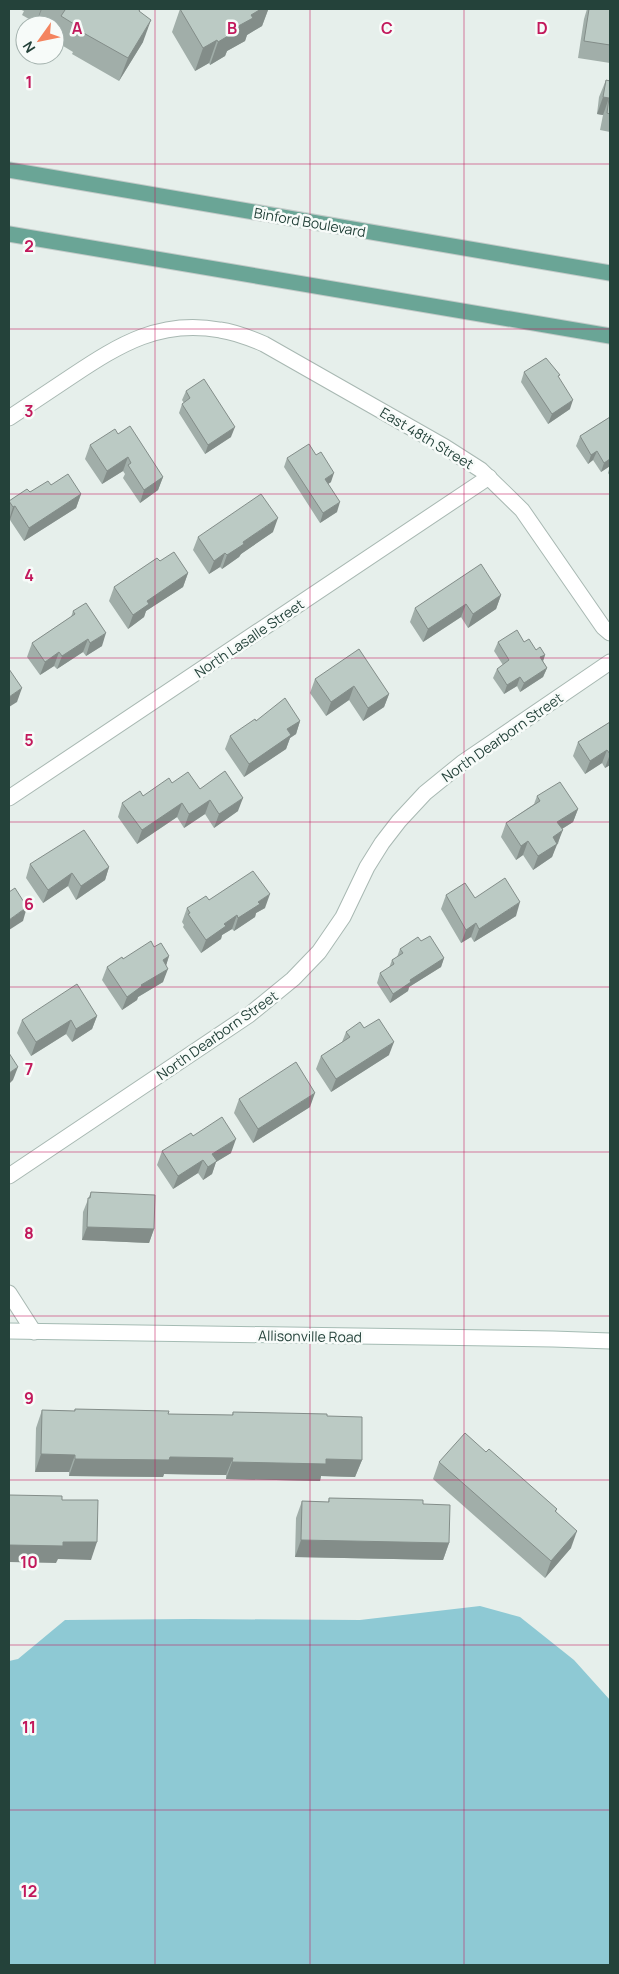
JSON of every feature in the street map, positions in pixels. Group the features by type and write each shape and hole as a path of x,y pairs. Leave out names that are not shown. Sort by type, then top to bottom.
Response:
{"main road":[{"name":"Binford Boulevard","path":"9,170 610,273"},
{"path":"9,234 610,336"}],"street":[{"name":"East 48th Street","path":"9,418 118,346 145,335 182,328 222,330 264,344 446,447 489,477 522,510 603,627 610,633"},
{"name":"North Lasalle Street","path":"9,798 489,477"},
{"name":"North Dearborn Street","path":"9,1176 250,1015 279,992 320,952 343,917 367,867 382,843 425,793 462,763 610,662"},
{"path":"9,1293 34,1332"},
{"name":"Allisonville Road","path":"9,1331 610,1341"}],"water":[{"path":"480,1606 520,1617 574,1660 610,1700 610,1965 9,1965 9,1661 18,1659 65,1620 360,1620"}],"building":[{"path":"140,9 139,11 151,20 128,58 80,31 82,29 65,18 65,15 62,15 65,10"},
{"path":"180,9 261,9 251,15 253,18 231,30 233,33 203,48"},
{"path":"589,9 610,9 610,45 584,41"},
{"path":"606,80 610,81 610,114 607,113 609,98 603,97"},
{"path":"546,358 560,375 558,376 573,400 552,414 524,372"},
{"path":"204,379 235,427 208,445 182,404 190,398 186,391"},
{"path":"610,417 610,459 604,463 597,451 591,455 580,436"},
{"path":"130,426 163,477 144,490 128,465 131,463 128,457 107,471 90,445 115,429 118,434"},
{"path":"309,444 316,455 321,452 334,473 325,479 340,502 323,513 287,458"},
{"path":"68,474 81,494 29,528 15,506 13,507 9,501 27,489 30,492 48,481 51,485"},
{"path":"261,494 278,518 243,542 244,544 227,555 225,553 214,561 198,537"},
{"path":"174,552 188,573 147,601 149,604 133,615 114,587 157,558 160,561"},
{"path":"481,564 501,595 473,614 466,604 428,629 415,608"},
{"path":"86,603 106,633 90,643 88,639 62,656 59,652 45,662 32,643 75,614 73,611"},
{"path":"517,630 524,642 529,639 536,650 540,647 545,655 540,657 547,668 524,683 520,677 507,685 497,669 509,660 498,642"},
{"path":"359,649 389,694 368,708 354,686 331,702 315,679"},
{"path":"9,669 22,688 9,697"},
{"path":"285,698 300,721 287,729 291,735 249,764 230,736 255,719 256,721"},
{"path":"610,722 610,754 607,750 590,761 578,742"},
{"path":"225,771 243,798 219,814 210,800 189,814 182,803 142,830 122,803 140,791 143,796 169,778 172,783 188,772 200,789"},
{"path":"560,782 578,809 557,822 563,830 553,837 557,844 538,856 528,841 521,846 506,823 540,801 537,796"},
{"path":"84,830 109,867 81,886 72,873 48,890 30,864"},
{"path":"253,871 270,894 258,902 260,904 238,918 237,915 224,924 226,926 206,940 188,914 190,913 187,908 206,896 209,900"},
{"path":"505,878 520,902 479,929 476,923 466,930 446,895 465,883 475,898"},
{"path":"15,888 27,907 9,920 9,892"},
{"path":"430,936 444,958 410,980 411,982 393,994 380,973 394,964 392,960 403,953 400,949 418,937 421,941"},
{"path":"151,941 154,947 161,943 169,956 163,960 168,969 141,985 127,997 107,967"},
{"path":"77,984 97,1016 76,1029 71,1020 36,1042 22,1020"},
{"path":"379,1019 394,1042 336,1079 321,1056 350,1037 346,1032 360,1022 364,1028"},
{"path":"9,1053 18,1067 9,1073"},
{"path":"296,1062 315,1093 258,1129 239,1099"},
{"path":"222,1117 236,1139 212,1154 217,1161 208,1167 203,1160 178,1176 162,1151 191,1133 193,1136"},
{"path":"91,1192 155,1195 154,1229 87,1227 88,1198 90,1198"},
{"path":"75,1409 169,1411 168,1414 233,1415 233,1412 327,1414 327,1416 362,1417 362,1460 326,1459 326,1464 232,1462 233,1458 170,1457 169,1460 75,1459 75,1455 41,1454 42,1410 75,1411"},
{"path":"465,1433 486,1452 489,1449 557,1509 555,1511 577,1531 551,1561 439,1462"},
{"path":"9,1495 62,1496 62,1500 98,1500 97,1542 63,1542 63,1546 9,1545"},
{"path":"329,1498 423,1500 423,1504 450,1505 449,1543 301,1540 302,1501 329,1502"}]}
